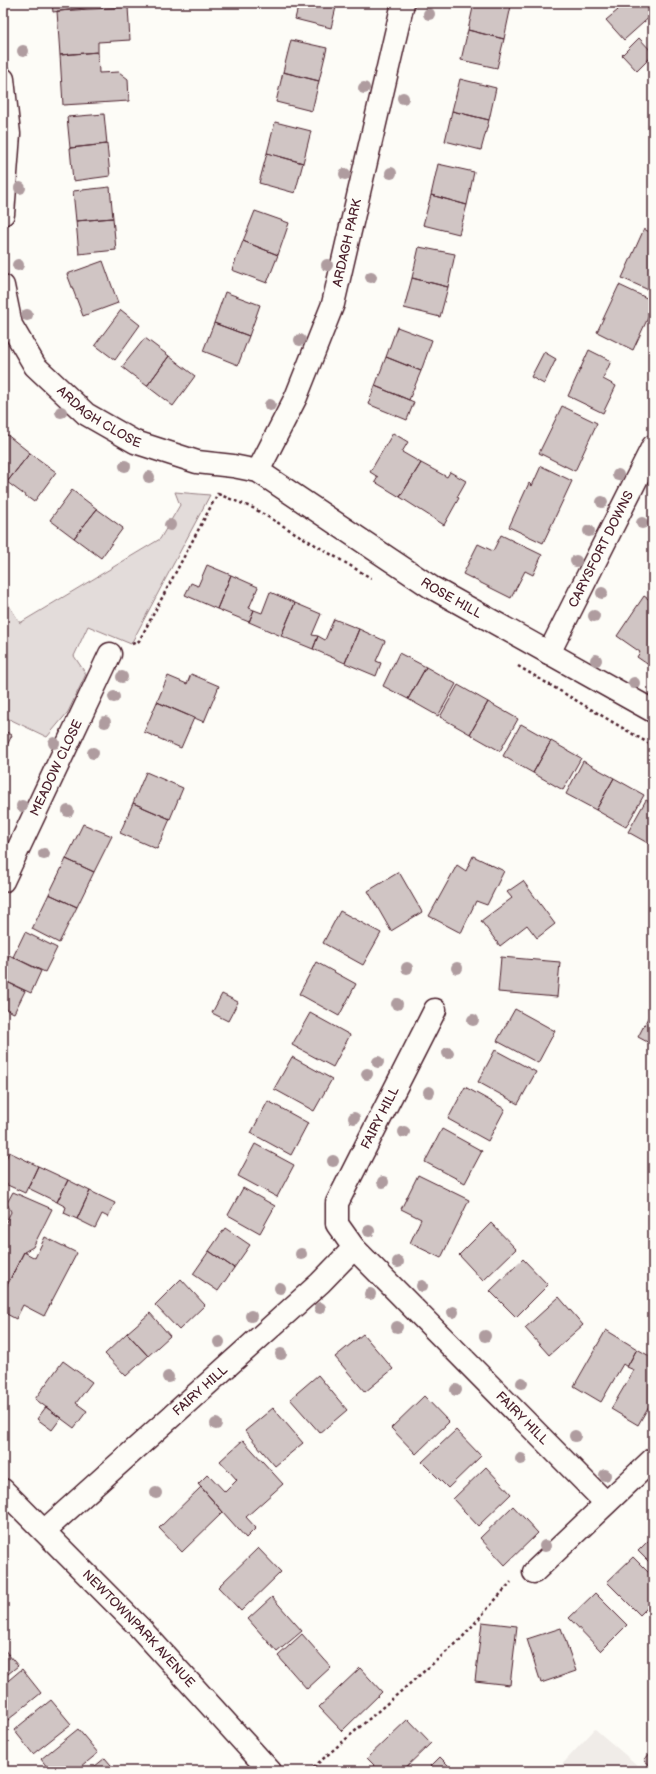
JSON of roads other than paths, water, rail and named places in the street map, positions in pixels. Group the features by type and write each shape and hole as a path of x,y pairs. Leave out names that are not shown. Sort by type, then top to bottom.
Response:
{"street":[{"name":"ARDAGH PARK","path":"258,471 296,397 333,304 403,3"},
{"path":"3,79 9,134 3,214"},
{"name":"ARDAGH CLOSE","path":"3,286 11,325 35,366 86,414 135,442 198,462 233,466 258,471"},
{"name":"CARYSFORT DOWNS","path":"549,653 653,446"},
{"name":"ROSE HILL","path":"258,471 431,587 653,711"},
{"name":"MEADOW CLOSE","path":"3,881 110,654"},
{"name":"FAIRY HILL","path":"435,1010 337,1203 337,1224 354,1248 606,1503"},
{"name":"FAIRY HILL","path":"44,1531 320,1283 354,1248"},
{"path":"534,1572 653,1459"},
{"name":"NEWTOWNPARK AVENUE","path":"3,1490 139,1627 270,1771"}]}
